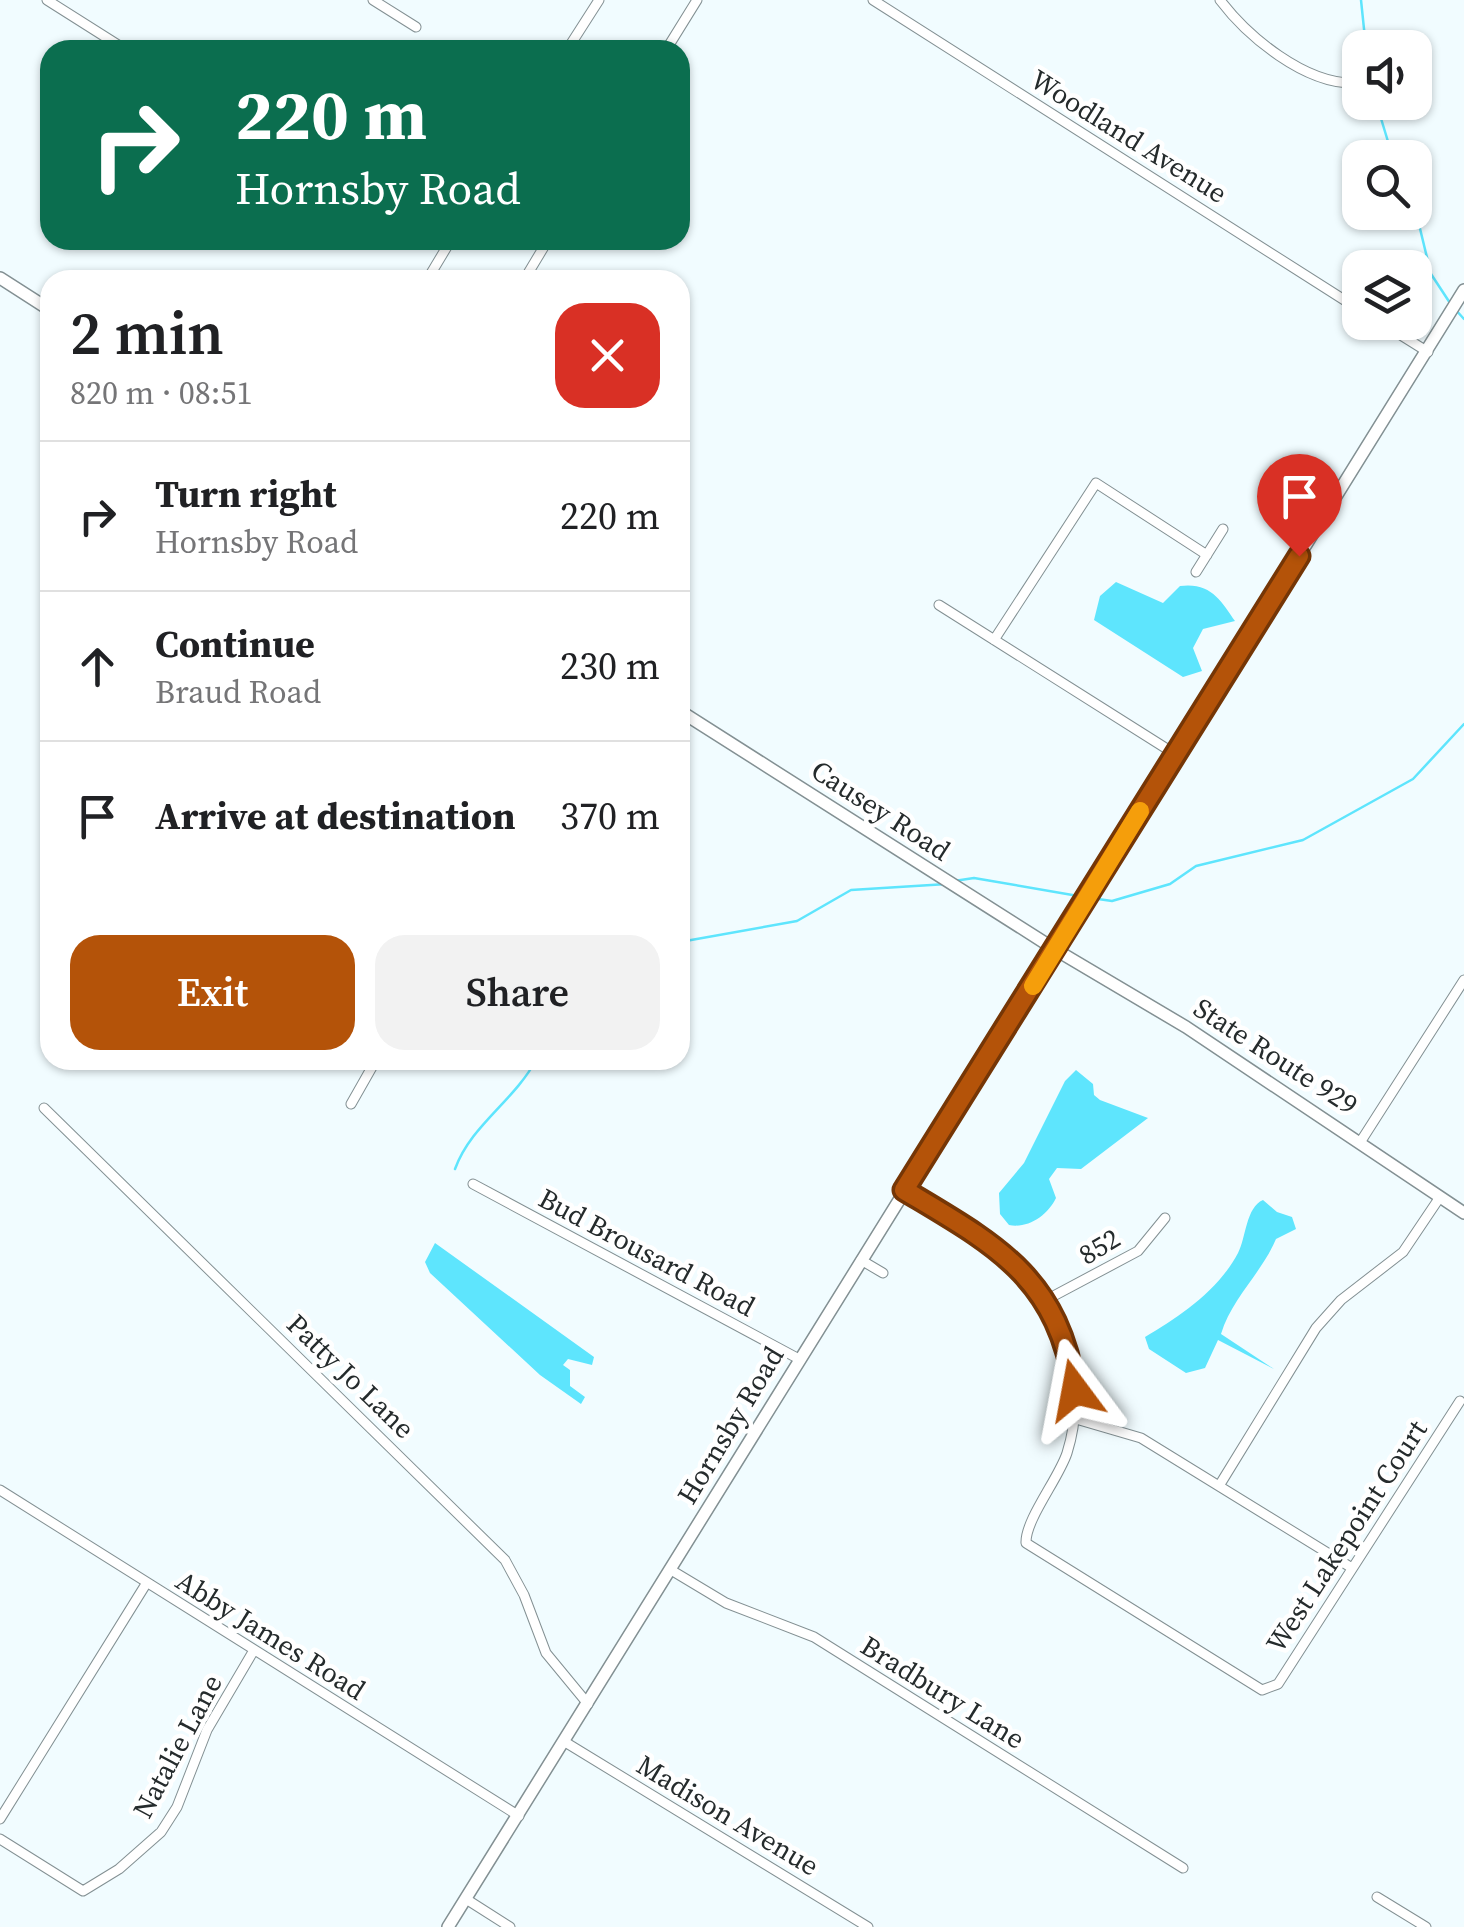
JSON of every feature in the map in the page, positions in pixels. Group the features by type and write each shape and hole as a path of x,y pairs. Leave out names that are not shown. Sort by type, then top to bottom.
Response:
{"street":[{"path":"47,0 110,40"},
{"path":"373,0 416,27"},
{"path":"574,40 599,0"},
{"path":"672,40 698,0"},
{"name":"Woodland Avenue","path":"874,0 1342,299"},
{"path":"1220,0 1278,54 1321,76 1342,80"},
{"path":"0,278 40,304"},
{"name":"Hornsby Road","path":"448,1927 1463,292"},
{"path":"1409,340 1428,352"},
{"path":"994,640 1096,483 1207,555"},
{"path":"1196,572 1223,529"},
{"path":"939,605 1176,754"},
{"name":"Causey Road","path":"690,717 1056,950"},
{"name":"State Route 929","path":"1056,950 1186,1027 1464,1213"},
{"path":"1361,1141 1464,980"},
{"path":"351,1104 370,1070"},
{"name":"Patty Jo Lane","path":"44,1108 497,1552 524,1595 546,1653 588,1704"},
{"name":"Bud Brousard Road","path":"472,1184 800,1359"},
{"path":"904,1190 1003,1252 1046,1300 1071,1363 1076,1419 1104,1424 1141,1438 1352,1568"},
{"path":"1219,1486 1316,1328 1341,1300 1403,1252 1440,1197"},
{"name":"852","path":"1046,1300 1138,1250 1166,1218"},
{"path":"861,1260 883,1274"},
{"name":"West Lakepoint Court","path":"1076,1419 1066,1458 1026,1533 1026,1543 1266,1690 1278,1684 1460,1400"},
{"name":"Abby James Road","path":"0,1490 519,1816"},
{"name":"Bradbury Lane","path":"671,1570 726,1603 814,1638 1183,1868"},
{"path":"0,1818 146,1584"},
{"name":"Natalie Lane","path":"0,1839 83,1892 119,1869 161,1832 177,1806 207,1730 254,1650"},
{"name":"Madison Avenue","path":"565,1742 868,1927"},
{"path":"1377,1897 1426,1927"},
{"path":"466,1899 510,1927"}],"water":[{"path":"1116,582 1163,603 1180,586 1200,587 1214,594 1235,621 1203,629 1193,648 1202,671 1183,677 1094,620 1100,596"},
{"path":"1076,1070 1093,1084 1094,1095 1100,1100 1148,1118 1081,1169 1057,1168 1049,1179 1056,1198 1048,1210 1030,1223 1009,1225 1000,1214 999,1193 1024,1163 1065,1081"},
{"path":"1263,1200 1277,1212 1292,1217 1296,1229 1276,1239 1232,1309 1221,1334 1274,1369 1218,1340 1205,1368 1186,1373 1149,1349 1145,1337 1184,1312 1220,1279 1238,1253 1253,1209"},
{"path":"435,1243 594,1357 592,1365 568,1359 563,1365 570,1370 570,1386 585,1397 581,1404 540,1375 430,1273 425,1262"}],"waterway":[{"path":"1361,0 1364,30"},
{"path":"1381,120 1388,140"},
{"path":"1420,230 1431,274 1450,303"},
{"path":"1455,309 1464,319"},
{"path":"1091,898 1112,901 1170,884 1196,866 1303,840 1413,779 1464,724"},
{"path":"954,881 974,878 1084,897"},
{"path":"690,940 797,921 851,890 947,884"},
{"path":"455,1169 471,1139 530,1070"}],"slow traffic":[{"path":"1033,986 1140,811"}],"route":[{"path":"1075,1390 1071,1363 1058,1327 1046,1299 1033,1282 981,1236 904,1190 1299,556"}]}
